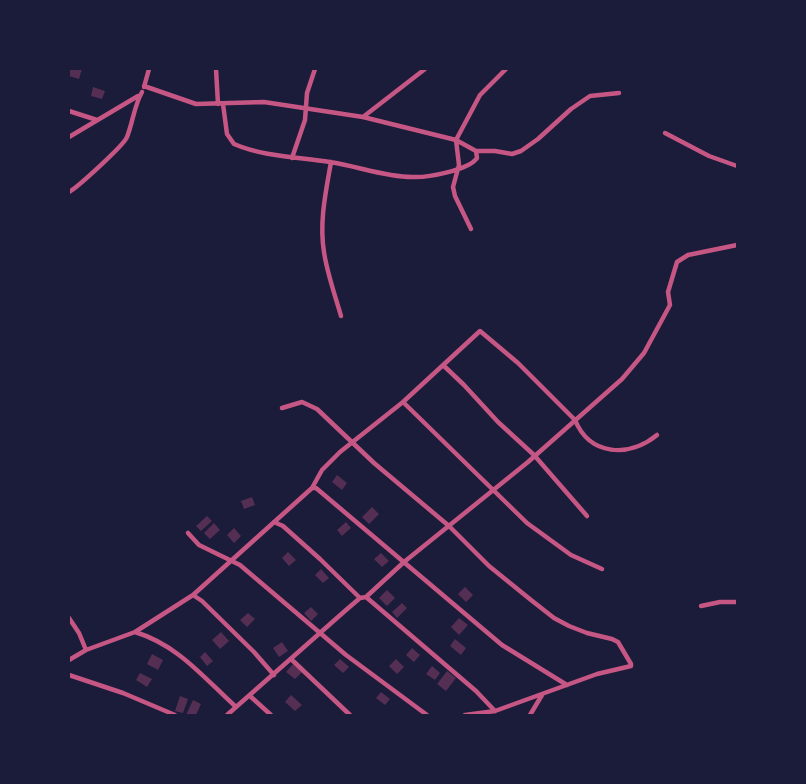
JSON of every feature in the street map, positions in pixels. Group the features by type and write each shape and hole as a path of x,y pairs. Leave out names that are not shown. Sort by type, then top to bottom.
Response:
{"street":[{"path":"69,192 83,183 126,140 136,101 142,92 149,69"},
{"path":"216,69 220,104 227,134 234,144 292,158 331,162 412,177 457,171 474,163 477,158 476,151"},
{"path":"292,158 304,120 307,93 315,69"},
{"path":"363,117 424,69"},
{"path":"471,230 453,187 459,157 456,140 480,96 506,69"},
{"path":"144,86 196,104 249,101 363,117 456,140 476,151 512,154 538,139 571,109 590,96 619,93"},
{"path":"69,137 142,92"},
{"path":"69,111 97,120"},
{"path":"665,133 709,156 737,166"},
{"path":"331,162 324,205 322,237 341,316"},
{"path":"227,715 360,598 366,597 404,562 493,490 622,379 644,353 670,305 668,292 677,262 688,255 737,245"},
{"path":"69,660 86,650 135,632 193,596 312,488 322,470 352,441 403,402 480,331 518,363 574,420 578,429 586,437 614,452 635,447 657,435"},
{"path":"443,366 534,455 587,516"},
{"path":"282,408 302,402 309,404 449,526 489,566 554,618 587,633 618,642 631,663 628,668 606,671 495,711 465,715"},
{"path":"403,402 527,523 571,555 602,568"},
{"path":"312,488 316,488 502,645 567,685"},
{"path":"274,522 283,526 332,569 360,598"},
{"path":"188,533 199,545 247,570 359,666 428,715"},
{"path":"193,596 202,600 274,675"},
{"path":"366,597 476,691 495,711"},
{"path":"701,606 720,602 737,602"},
{"path":"69,618 86,650"},
{"path":"135,632 152,637 187,660 236,708"},
{"path":"291,659 350,715"},
{"path":"69,675 123,693 175,715"},
{"path":"530,715 542,695"},
{"path":"250,696 271,715"}],"building":[{"path":"69,69 82,69 79,79 69,76"},
{"path":"93,87 105,91 102,99 91,96"},
{"path":"337,475 347,483 342,490 332,482"},
{"path":"252,497 255,505 244,509 241,501"},
{"path":"372,507 379,514 369,524 362,517"},
{"path":"207,516 212,521 201,531 196,526"},
{"path":"346,522 351,528 342,536 337,530"},
{"path":"214,523 220,530 210,539 204,533"},
{"path":"234,528 241,536 234,543 227,535"},
{"path":"288,552 296,560 289,566 282,558"},
{"path":"381,553 389,561 382,567 374,559"},
{"path":"321,569 329,578 323,583 315,575"},
{"path":"465,587 473,595 466,602 458,594"},
{"path":"387,590 395,598 387,606 379,598"},
{"path":"402,603 407,608 397,618 392,612"},
{"path":"311,607 318,614 311,621 304,613"},
{"path":"248,613 255,619 247,627 240,620"},
{"path":"459,618 468,625 459,635 451,627"},
{"path":"221,632 229,641 220,649 212,640"},
{"path":"455,639 466,648 461,655 450,646"},
{"path":"282,642 288,651 279,657 273,648"},
{"path":"412,648 420,655 414,662 406,655"},
{"path":"205,652 213,661 207,666 200,657"},
{"path":"152,654 163,660 158,670 147,664"},
{"path":"340,659 349,667 343,673 334,665"},
{"path":"396,659 404,667 397,674 389,666"},
{"path":"293,664 302,672 295,679 286,672"},
{"path":"432,666 440,673 435,680 426,674"},
{"path":"447,671 456,678 446,691 437,684"},
{"path":"140,673 152,679 147,687 136,680"},
{"path":"381,692 390,699 385,705 376,698"},
{"path":"291,695 302,705 295,711 285,702"},
{"path":"180,696 188,699 183,713 175,711"},
{"path":"193,700 201,704 196,715 186,715"}]}
